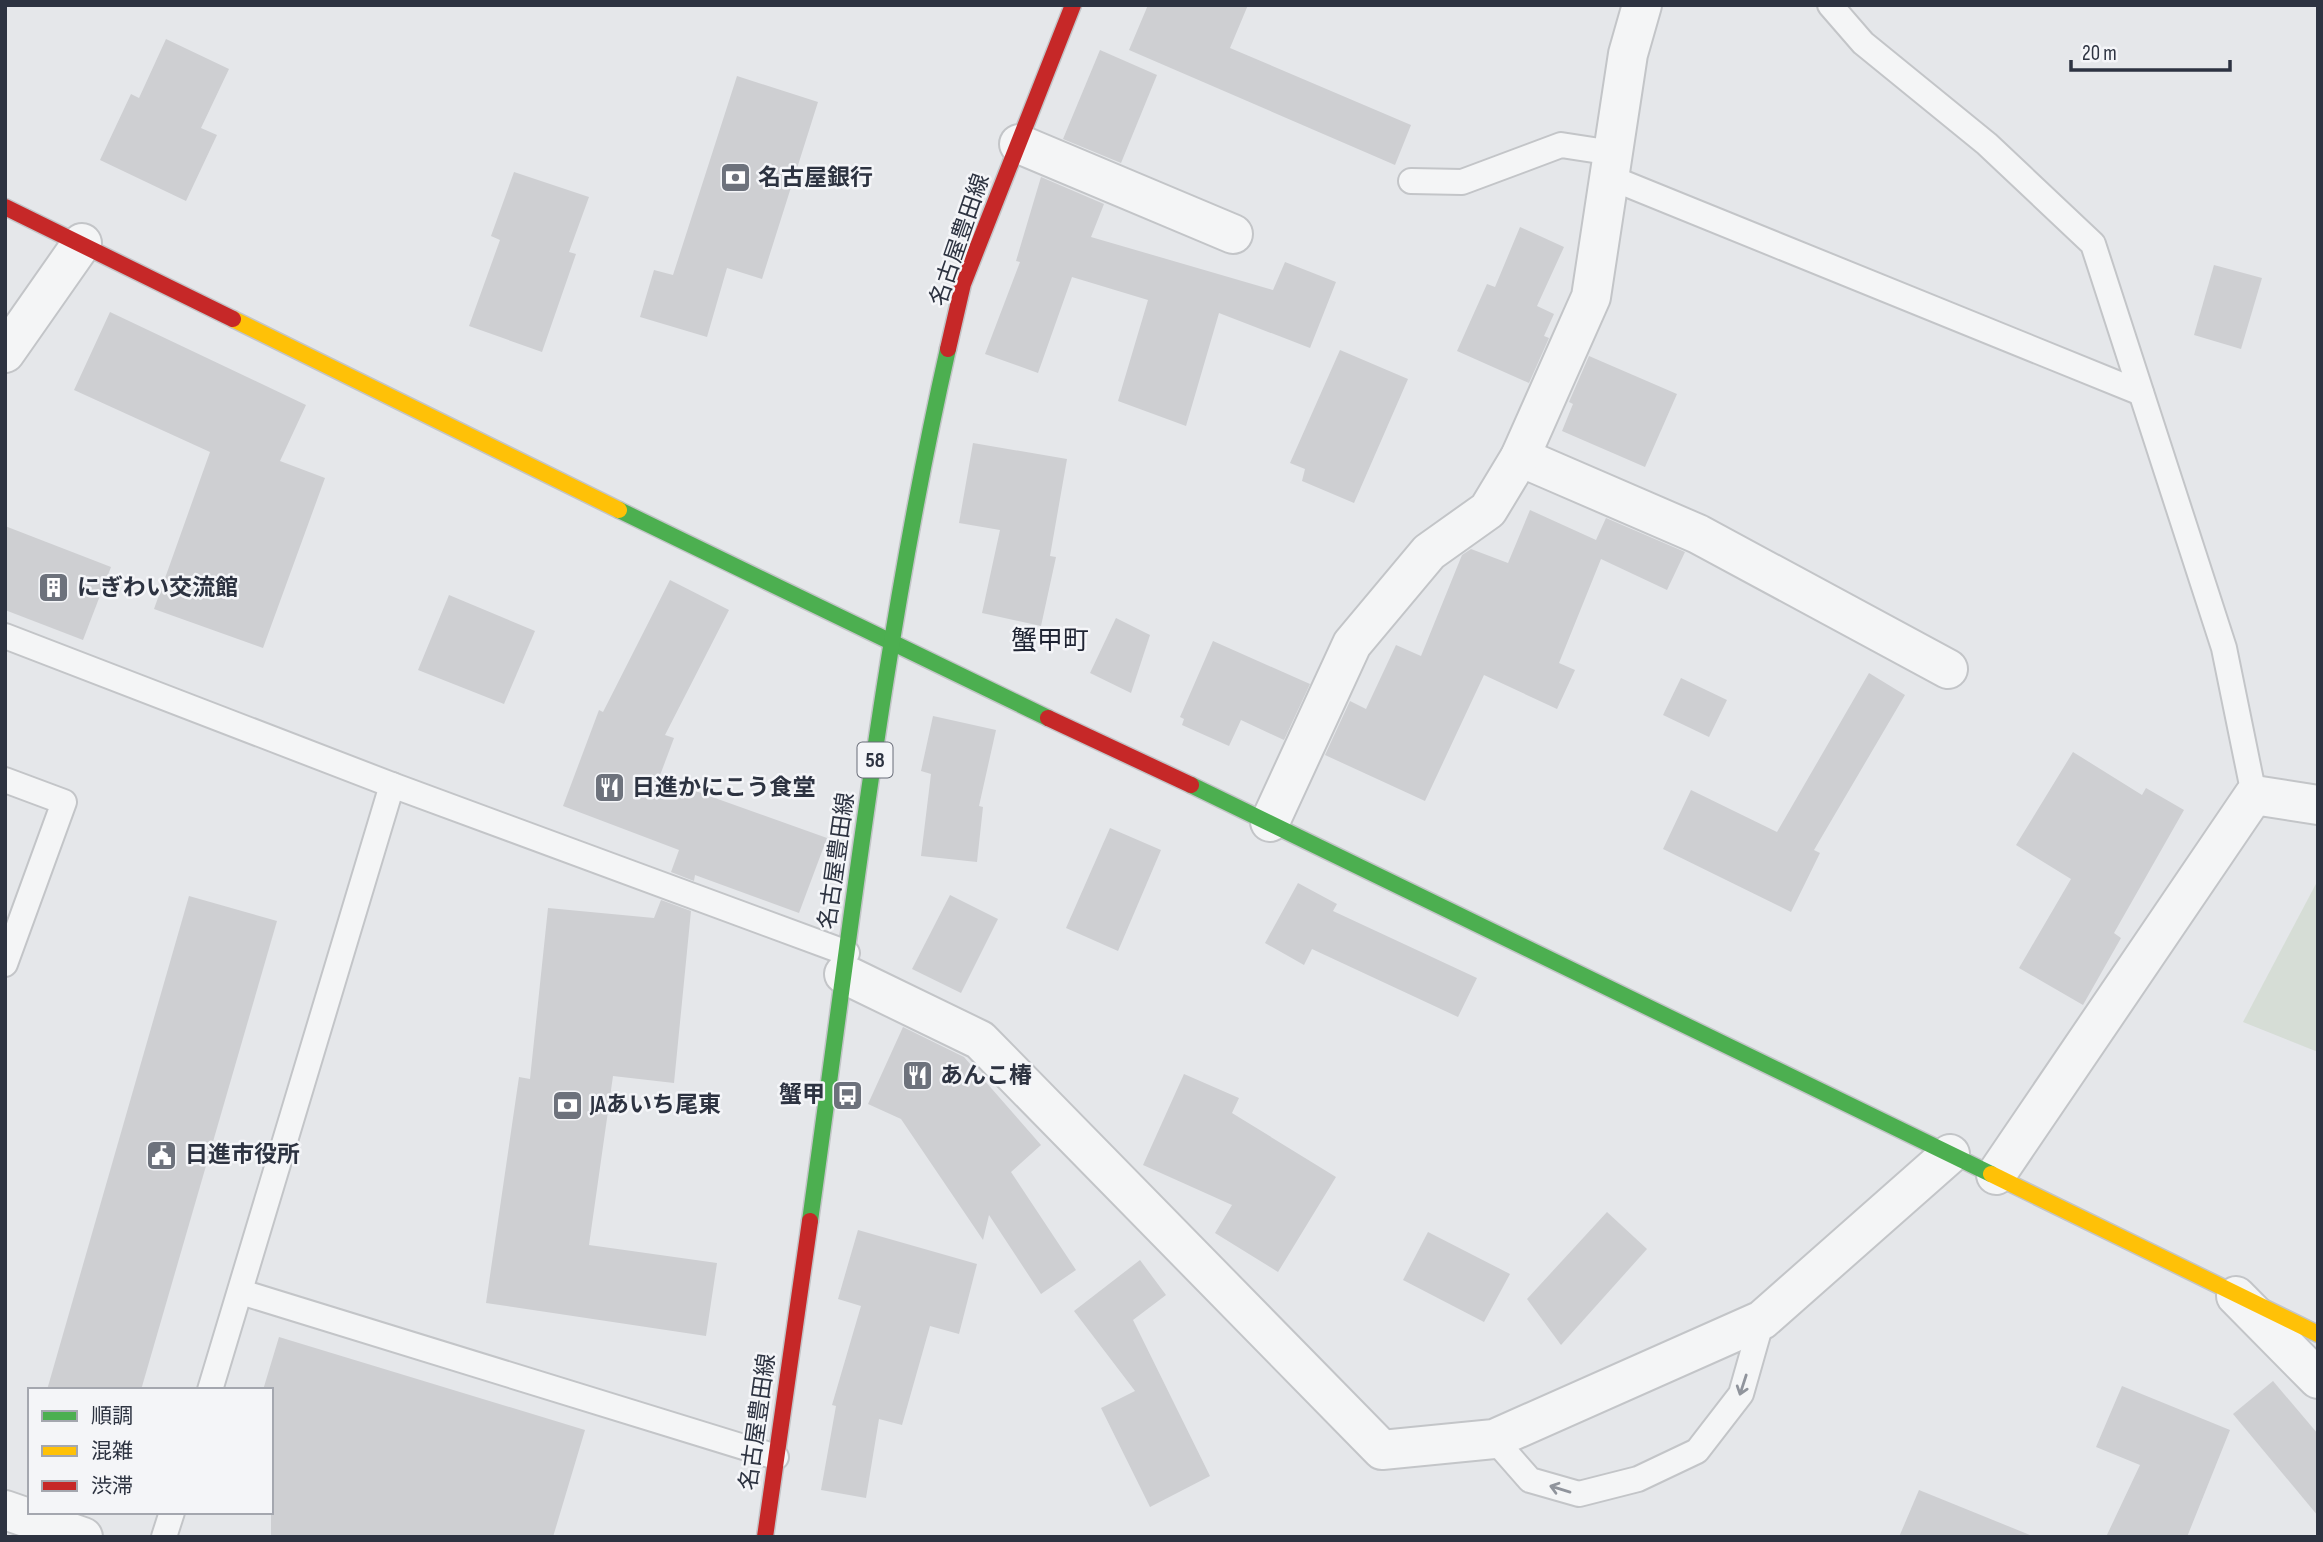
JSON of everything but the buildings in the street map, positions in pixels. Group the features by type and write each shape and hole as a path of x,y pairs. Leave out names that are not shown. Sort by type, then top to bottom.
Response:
{"street":[{"name":"名古屋豊田線","path":"765,1537 891,645 920,473 963,284 1073,5"},
{"path":"1270,822 1352,645 1429,552 1488,510 1520,457 1591,298 1628,54 1642,5"},
{"path":"1019,144 1233,234"},
{"path":"5,207 891,645 1270,822 2318,1334"},
{"path":"5,353 82,243"},
{"path":"1520,457 1698,534 1948,669"},
{"path":"1996,1175 2254,795 2318,806"},
{"path":"845,964 980,1040 1382,1450 1494,1439 1762,1320 1950,1154"},
{"path":"2229,1290 2318,1379"},
{"path":"5,1510 83,1537"}],"lane":[{"path":"1830,5 1863,43 1987,144 2093,244 2224,648 2254,795"},
{"path":"1411,181 1462,182 1561,145 2141,393"},
{"path":"5,636 845,964"},
{"path":"5,780 64,802 5,964"},
{"path":"211,1388 391,785"},
{"path":"241,1292 776,1457"},
{"path":"1494,1439 1530,1480 1579,1494 1638,1479 1697,1451 1705,1441 1741,1394 1762,1320"},
{"path":"164,1537 171,1514"}],"shaded area":[{"path":"2318,880 2318,1052 2243,1022"}],"traffic: fast":[{"path":"810,1221 887,674 925,457 948,349"},
{"path":"619,510 1048,718"},
{"path":"1191,785 1991,1174"}],"traffic: slow":[{"path":"233,319 619,510"},
{"path":"1991,1174 2318,1334"}],"traffic: jam":[{"path":"948,349 963,284 1073,5"},
{"path":"5,207 233,319"},
{"path":"1048,718 1191,785"},
{"path":"765,1537 810,1221"}],"place":[{"name":"名古屋銀行","path":"735,178"},
{"name":"にぎわい交流館","path":"54,588"},
{"name":"日進かにこう食堂","path":"609,788"},
{"name":"あんこ椿","path":"917,1076"},
{"name":"蟹甲","path":"848,1095"},
{"name":"JAあいち尾東","path":"567,1105"},
{"name":"日進市役所","path":"162,1155"}],"district":[{"name":"蟹甲町","path":"1050,641"}]}
